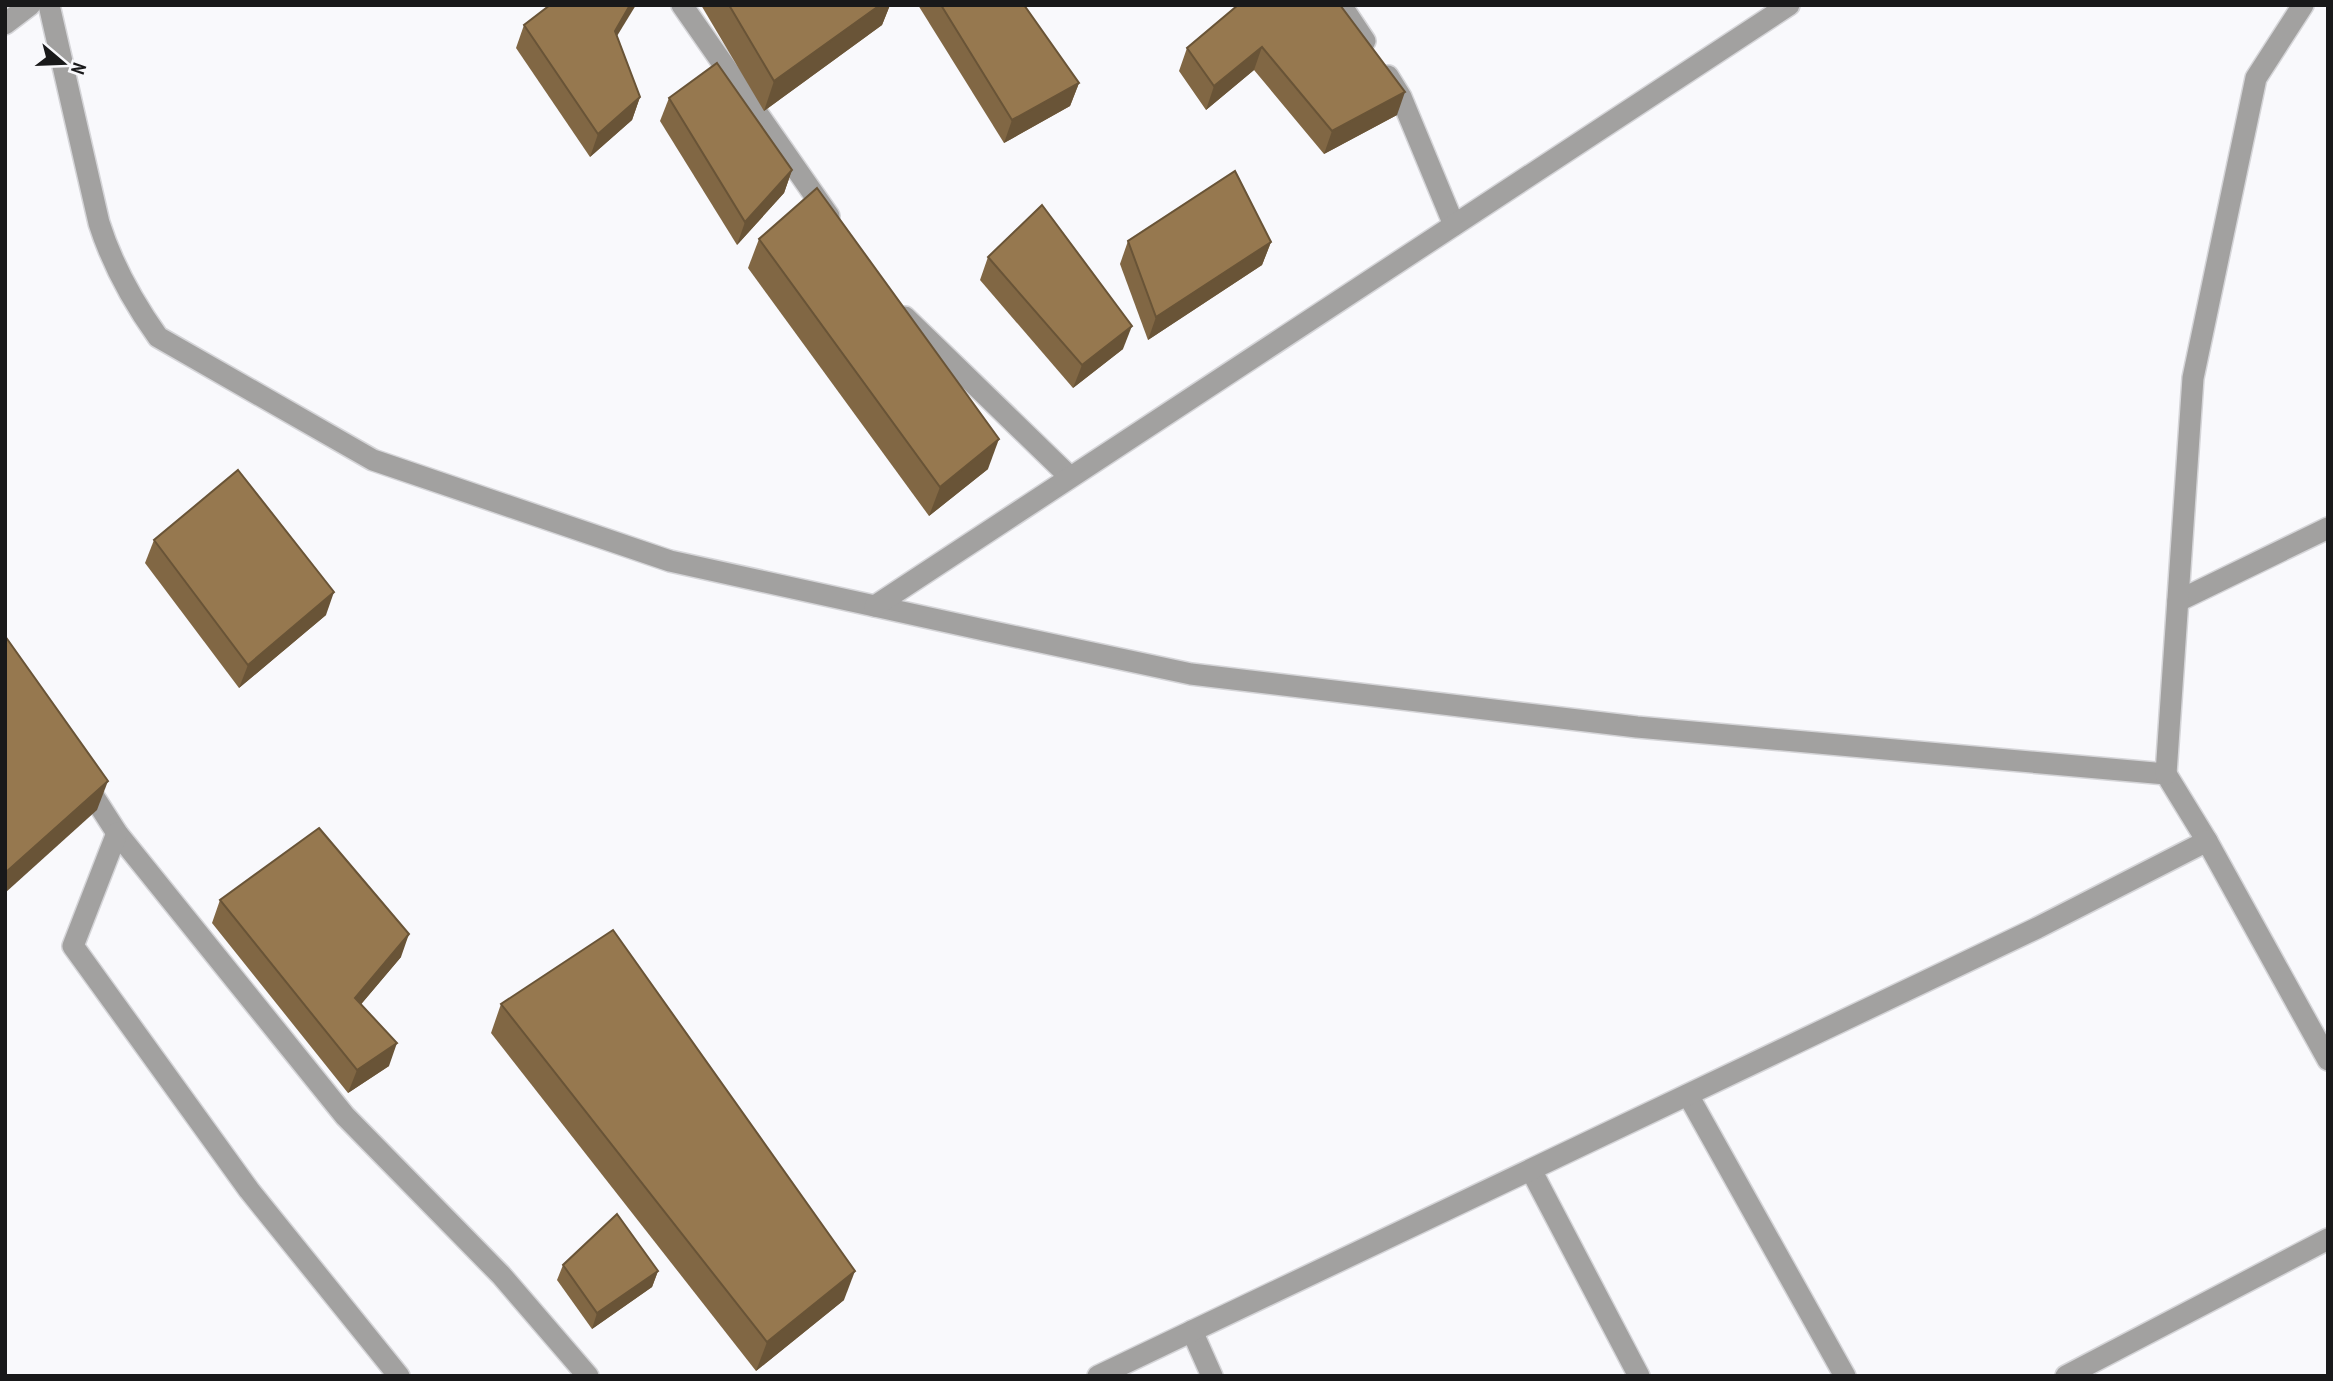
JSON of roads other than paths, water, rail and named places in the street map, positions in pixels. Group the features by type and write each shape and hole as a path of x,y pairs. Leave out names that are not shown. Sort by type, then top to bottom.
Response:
{"street":[{"path":"5,24 30,5"},
{"path":"49,5 108,252 141,313 158,337 373,460 670,561 1191,674 1637,727 2166,775"},
{"path":"682,5 843,236"},
{"path":"1341,5 1401,97 1454,225"},
{"path":"875,606 1790,5"},
{"path":"2303,5 2256,78 2193,378 2166,775 2207,841 2328,1060"},
{"path":"887,301 1070,477"},
{"path":"2178,601 2328,527"},
{"path":"72,764 117,833 345,1116 501,1275 588,1376"},
{"path":"117,833 73,946 249,1189 399,1376"},
{"path":"1098,1376 2037,928 2207,841"},
{"path":"1688,1095 1845,1376"},
{"path":"1531,1170 1639,1376"},
{"path":"2066,1376 2328,1239"},
{"path":"1192,1331 1212,1376"}]}
